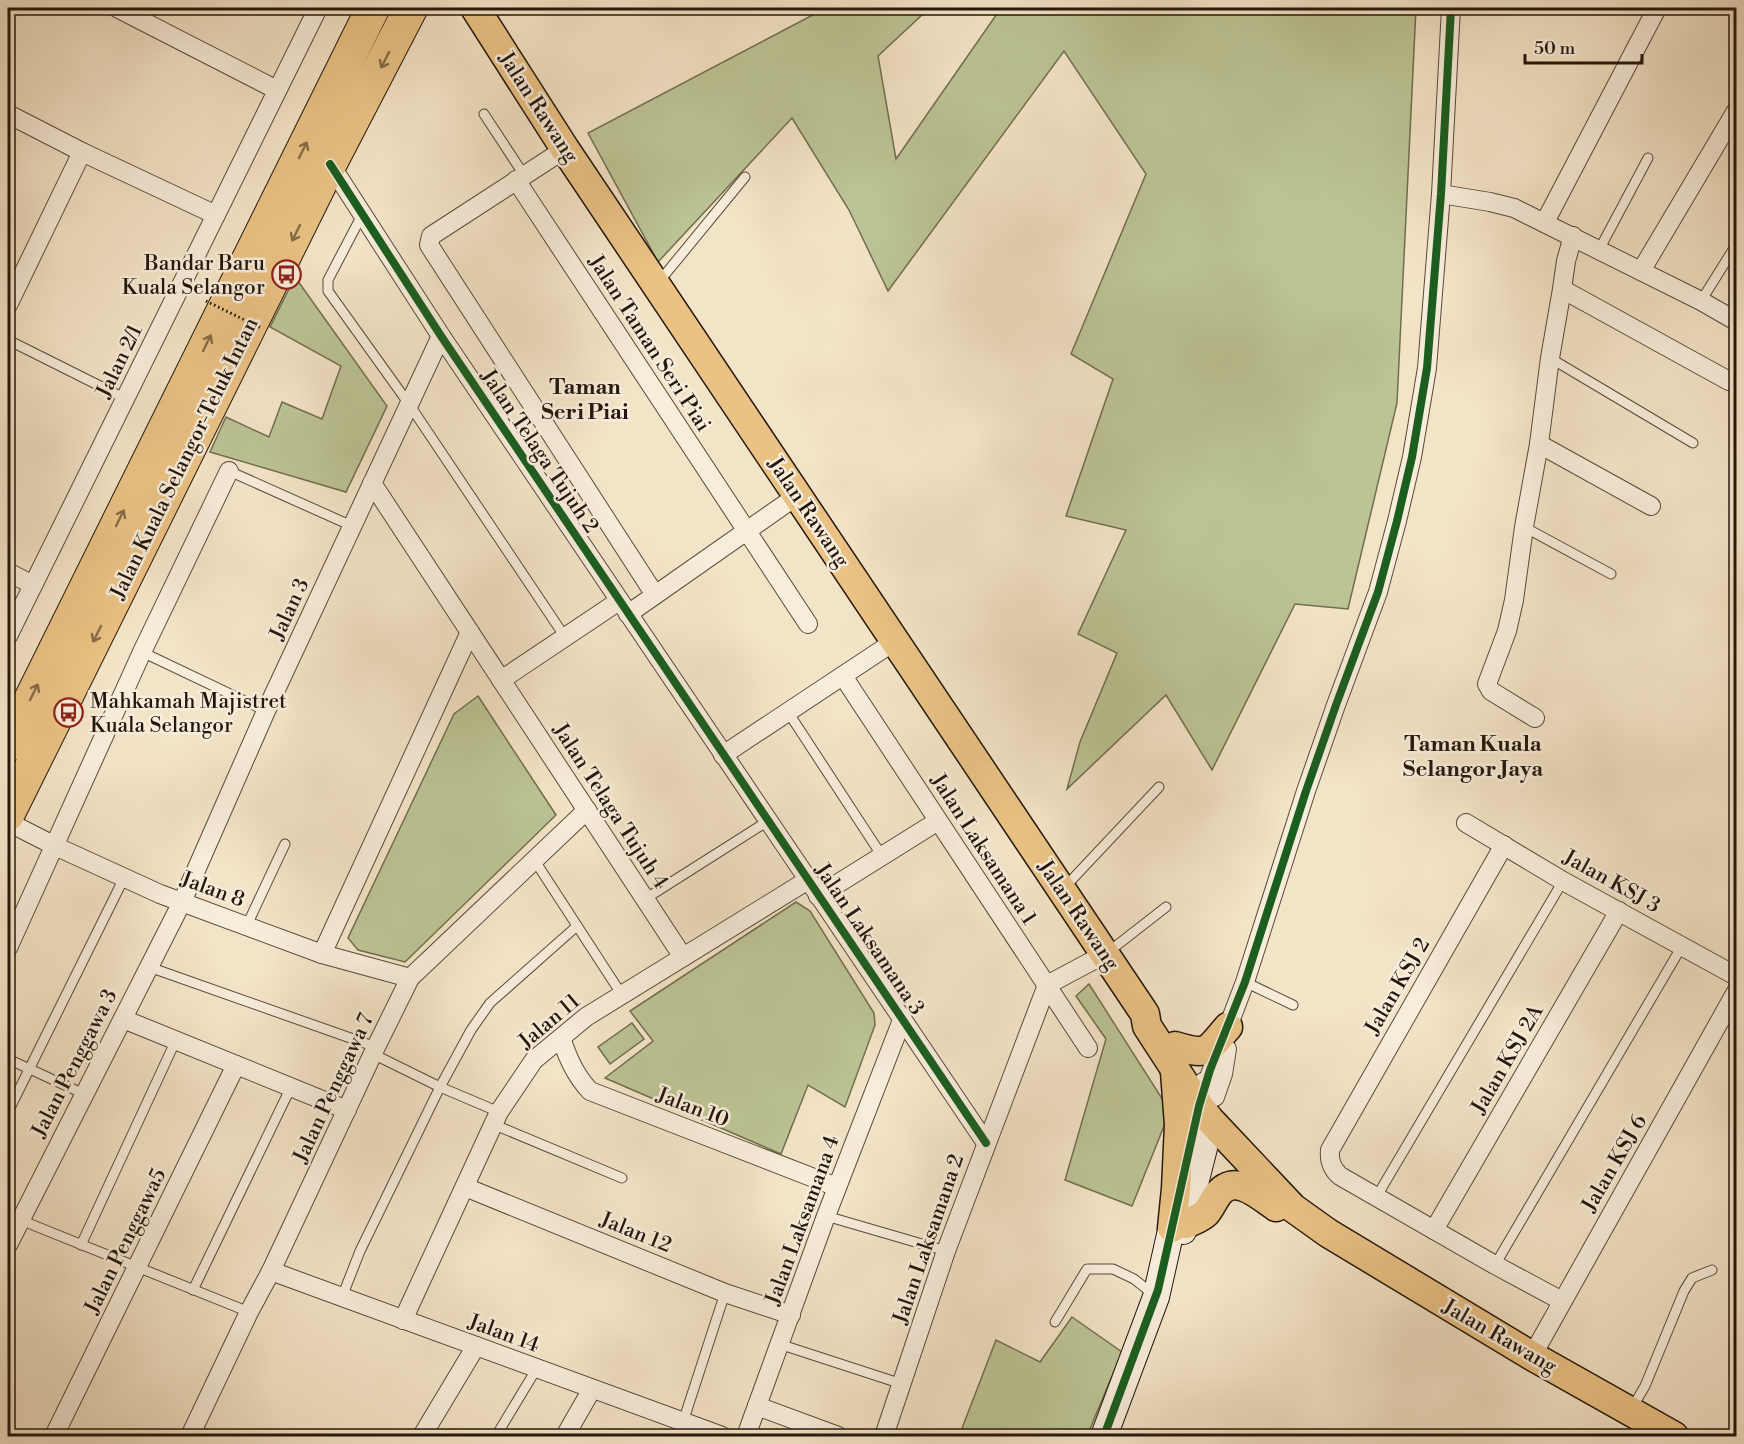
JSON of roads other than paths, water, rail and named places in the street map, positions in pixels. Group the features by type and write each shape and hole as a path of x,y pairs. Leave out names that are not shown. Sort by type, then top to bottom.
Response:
{"highway":[{"name":"Jalan Kuala Selangor-Teluk Intan","path":"8,745 373,8"},
{"path":"334,87 387,8"},
{"name":"Jalan Kuala Selangor-Teluk Intan","path":"8,814 330,164 411,8"}],"main road":[{"name":"Jalan Rawang","path":"476,8 565,149 1145,1014 1147,1026 1175,1057 1207,1102 1250,1142 1309,1207 1328,1233 1532,1356 1674,1437"},
{"path":"1228,1027 1209,1049 1175,1057 1179,1125 1176,1189 1179,1226 1205,1214 1220,1192 1235,1185 1244,1186 1253,1191 1311,1231 1328,1233"}],"street":[{"path":"117,8 150,15 277,90"},
{"name":"Jalan 2/1","path":"8,636 318,8"},
{"path":"1104,1437 1179,1226 1207,1102 1228,1027 1245,982 1306,791 1378,592 1397,521 1412,457 1427,368 1441,194 1451,8"},
{"path":"1545,222 1658,8"},
{"path":"1641,271 1737,111"},
{"path":"8,114 82,152 216,214"},
{"path":"565,149 431,237 429,245 655,595"},
{"path":"8,305 82,152"},
{"name":"Jalan Telaga Tujuh 2","path":"330,164 441,336 723,755"},
{"name":"Jalan Taman Seri Piai","path":"520,178 808,624"},
{"path":"1441,194 1514,208 1737,321"},
{"path":"1535,718 1491,691 1487,684 1507,631 1512,610 1539,444 1550,358 1566,261 1573,236"},
{"path":"1562,289 1729,381"},
{"name":"Jalan 3","path":"182,902 266,711 441,336"},
{"path":"1539,444 1651,506"},
{"path":"8,948 142,652 230,471"},
{"name":"Jalan Telaga Tujuh 4","path":"372,483 683,957"},
{"path":"501,680 565,637 623,607 655,595 798,495"},
{"path":"8,572 33,585"},
{"path":"322,954 470,632"},
{"path":"723,755 895,641"},
{"name":"Jalan Laksamana 1","path":"843,676 1088,1048"},
{"name":"Jalan Laksamana 3","path":"723,755 986,1143"},
{"name":"Jalan Penggawa 7","path":"192,1433 410,978 587,810"},
{"path":"818,896 938,821"},
{"name":"Jalan 8","path":"8,822 123,879 182,902 322,954 410,978"},
{"name":"Jalan KSJ 3","path":"1466,822 1563,881 1737,976"},
{"name":"Jalan KSJ 2","path":"1377,1196 1340,1176 1334,1170 1329,1157 1330,1150 1504,845"},
{"name":"Jalan 11","path":"403,1320 497,1119 534,1060 586,1017 808,880"},
{"name":"Jalan Penggawa 3","path":"8,1245 14,1218 84,1094 182,902"},
{"name":"Jalan KSJ 2A","path":"1434,1230 1619,911"},
{"path":"1047,985 1105,954"},
{"name":"Jalan Laksamana 2","path":"884,1437 946,1251 1047,985"},
{"name":"Jalan KSJ 6","path":"1532,1356 1737,992"},
{"path":"123,1019 347,1110"},
{"name":"Jalan Laksamana 4","path":"746,1437 826,1216 902,1020"},
{"name":"Jalan 10","path":"561,1038 573,1069 580,1081 590,1090 837,1187"},
{"name":"Jalan Penggawa5","path":"54,1437 236,1065"},
{"name":"Jalan 12","path":"465,1187 725,1293 791,1315"},
{"path":"1377,1196 1495,1265 1562,1300"},
{"name":"Jalan 14","path":"271,1271 722,1437"},
{"path":"422,1437 476,1346"},
{"path":"565,1437 592,1389"},
{"path":"757,1406 838,1437"}],"lane":[{"path":"484,114 520,178"},
{"path":"1599,250 1648,158"},
{"path":"657,285 745,177"},
{"path":"362,215 328,280 328,291 409,404 565,637"},
{"path":"1701,301 1737,245"},
{"path":"8,340 126,399"},
{"path":"1550,358 1693,443"},
{"path":"230,471 352,526"},
{"path":"1524,527 1611,574"},
{"path":"142,652 266,711"},
{"path":"788,712 882,856"},
{"path":"1062,890 1159,787"},
{"path":"645,899 768,821"},
{"path":"247,926 285,844"},
{"path":"535,861 622,995"},
{"path":"8,1112 123,879"},
{"path":"1377,1196 1563,881"},
{"path":"1105,954 1166,907"},
{"path":"342,1297 360,1251 440,1087 471,1030 490,1003 577,926"},
{"path":"1495,1265 1682,946"},
{"path":"149,966 374,1050 497,1119 622,1178"},
{"path":"1245,982 1293,1005"},
{"path":"81,1245 176,1040"},
{"path":"8,1059 84,1094"},
{"path":"193,1290 291,1087"},
{"path":"826,1216 946,1251"},
{"path":"14,1218 249,1312"},
{"path":"1055,1322 1087,1269 1113,1269 1157,1293"},
{"path":"1630,1412 1645,1386 1684,1291 1692,1278 1712,1270"},
{"path":"682,1422 725,1293"},
{"path":"779,1344 902,1384"},
{"path":"496,1437 537,1368"},
{"path":"192,1433 211,1437"}],"place":[{"name":"Bandar Baru Kuala Selangor","path":"286,275"},
{"name":"Mahkamah Majistret Kuala Selangor","path":"69,713"}],"district":[{"name":"Taman Seri Piai","path":"585,398"},
{"name":"Taman Kuala Selangor Jaya","path":"1473,756"}]}
